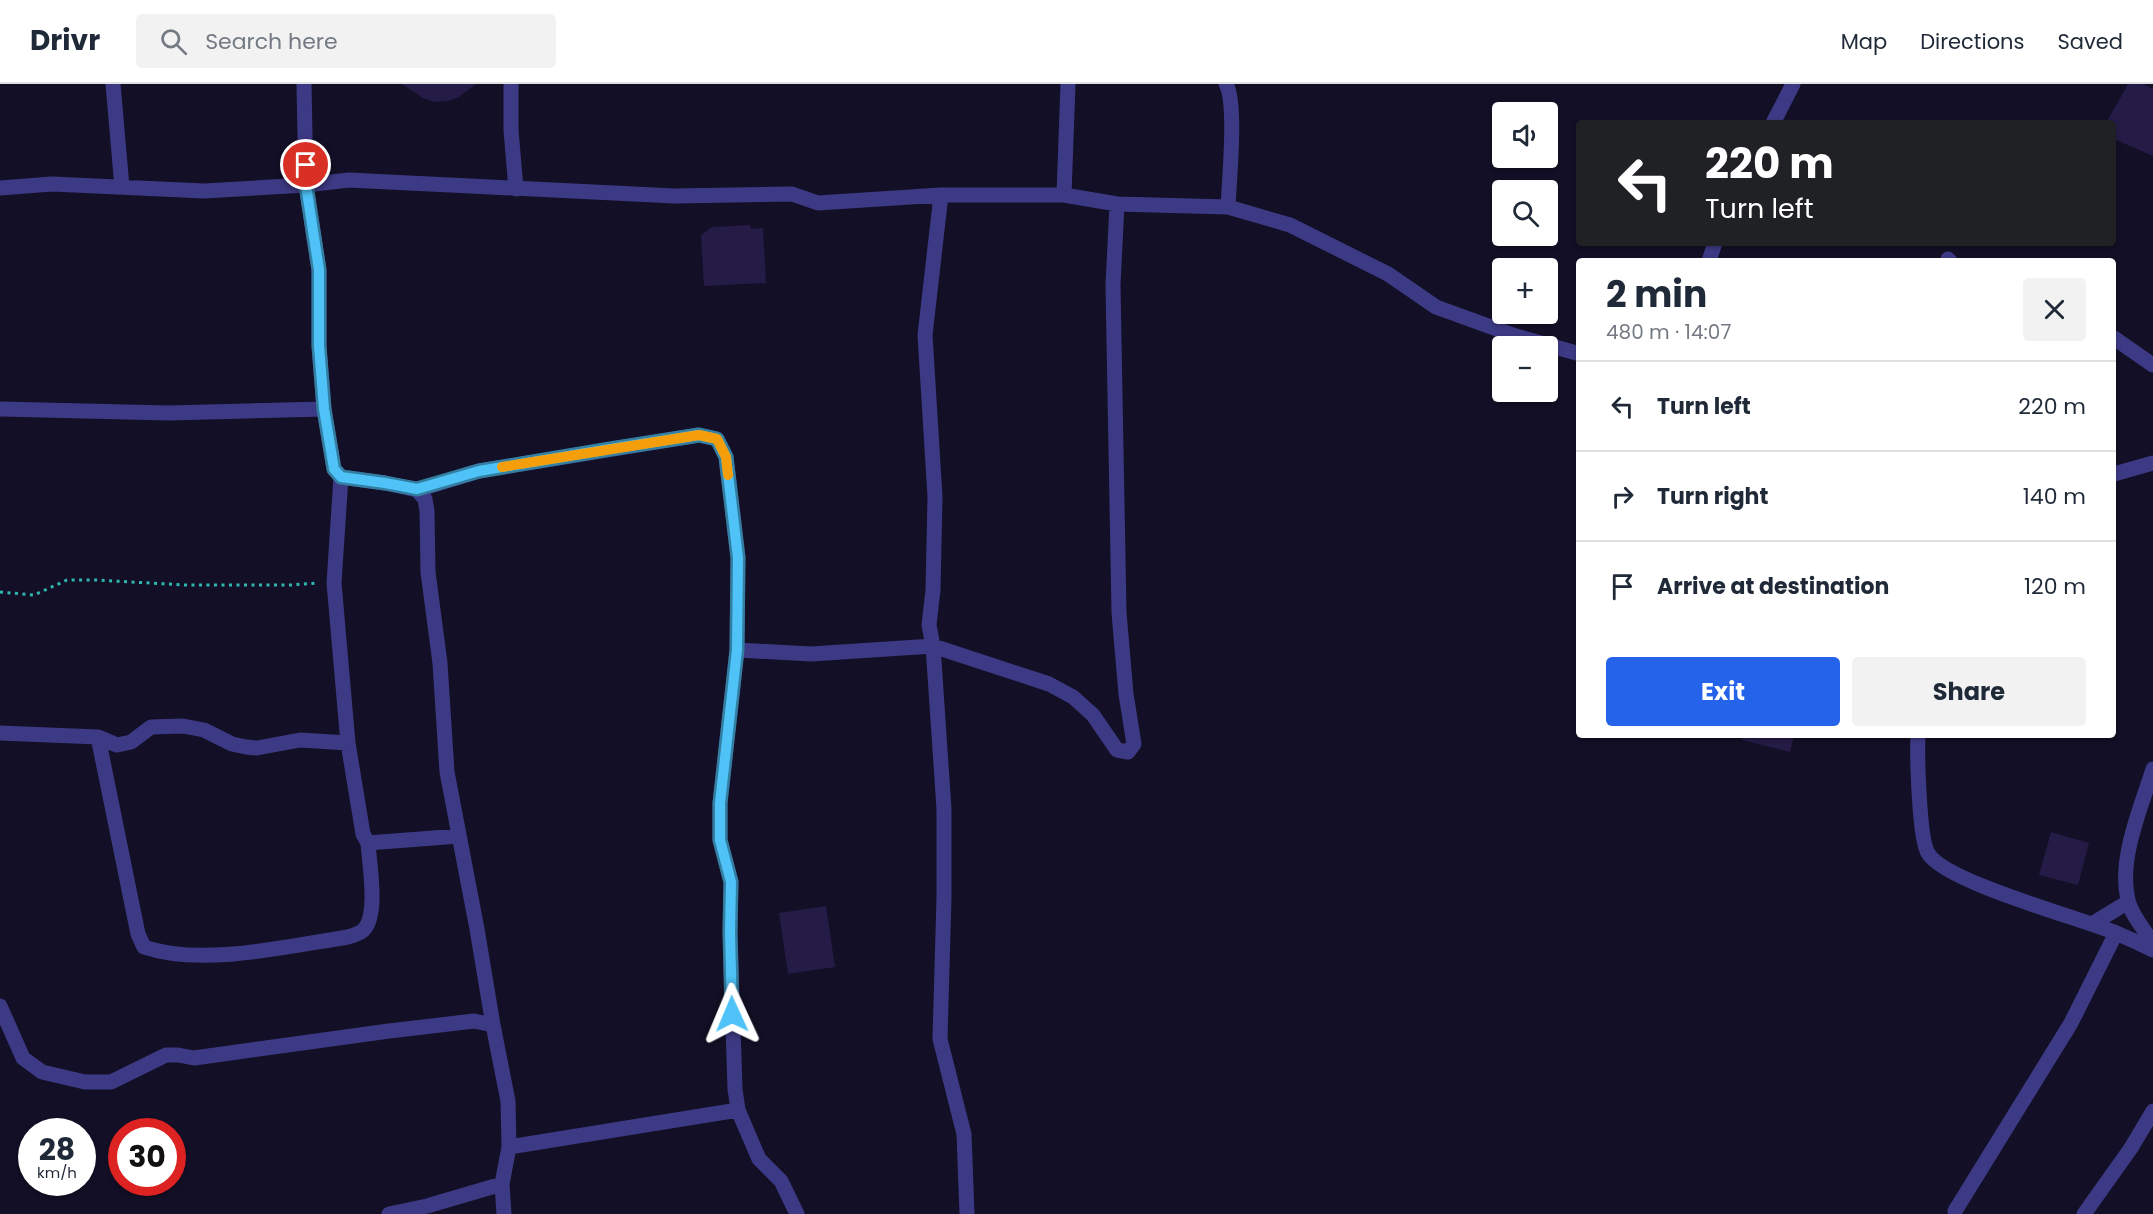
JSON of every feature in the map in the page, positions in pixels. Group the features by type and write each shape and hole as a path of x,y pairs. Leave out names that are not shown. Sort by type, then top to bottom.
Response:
{"street":[{"path":"113,84 122,187"},
{"path":"304,84 306,185 319,270 319,346 324,409 334,469 341,477 417,489 479,471 699,435 717,439 726,457 738,558 737,650 720,803 720,840 731,882 732,1035 738,1110 759,1159 781,1180 796,1214"},
{"path":"511,84 511,130 516,189"},
{"path":"1064,195 1068,84"},
{"path":"1226,84 1230,90 1231,115 1228,207"},
{"path":"1775,120 1793,84"},
{"path":"0,188 52,184 204,191 349,180 674,196 792,194 818,203 941,195 1064,195 1117,204 1228,207 1290,225 1388,274 1436,306 1516,336 1576,353"},
{"path":"941,195 925,336 935,497 933,590 929,625 933,646 944,809 940,1039 964,1134 967,1214"},
{"path":"737,650 811,654 933,646 1050,684 1073,696 1093,715 1117,750 1128,753 1134,744 1126,694 1119,613 1113,296 1117,204"},
{"path":"2116,339 2153,365"},
{"path":"0,409 169,413 324,409"},
{"path":"2116,473 2153,463"},
{"path":"98,737 138,934 144,946 156,951 183,955 236,953 348,937 363,931 372,911 368,843 363,834 348,742 334,583 341,477"},
{"path":"417,489 425,499 427,511 428,572 440,663 447,772 508,1101 509,1147 502,1184 504,1214"},
{"path":"0,733 98,737 117,745 131,742 151,726 183,726 204,730 232,744 246,747 257,748 300,740 348,742"},
{"path":"1918,738 1921,822 1928,853 1948,871 1973,882 2116,933 2153,950"},
{"path":"2153,769 2130,844 2125,882 2128,902 2153,944"},
{"path":"368,843 459,836"},
{"path":"2092,924 2128,902"},
{"path":"1955,1211 2066,1032 2116,933"},
{"path":"0,1006 23,1058 42,1072 85,1082 111,1082 166,1055 194,1058 474,1021 493,1025"},
{"path":"509,1147 738,1110"},
{"path":"2084,1214 2132,1148 2153,1111"},
{"path":"389,1214 427,1206 502,1184"}],"path":[{"path":"0,592 34,595 67,580 185,585 334,583"}],"building":[{"path":"402,84 476,84 459,97 435,102 423,98"},
{"path":"2128,84 2143,84 2153,89 2153,156 2116,140 2116,120 2108,120"},
{"path":"750,225 751,229 763,228 766,283 704,286 701,235 712,227"},
{"path":"1742,738 1793,738 1790,752 1742,740"},
{"path":"2051,832 2089,843 2078,885 2039,875"},
{"path":"826,906 835,967 788,974 779,913"}],"slow traffic":[{"path":"502,467 699,435 717,439 726,457 728,475"}],"route":[{"path":"306,165 306,185 319,270 319,346 324,409 334,469 341,477 417,489 479,471 610,449 699,435 717,439 726,457 738,558 737,650 720,803 720,840 731,882 732,1014"}]}
